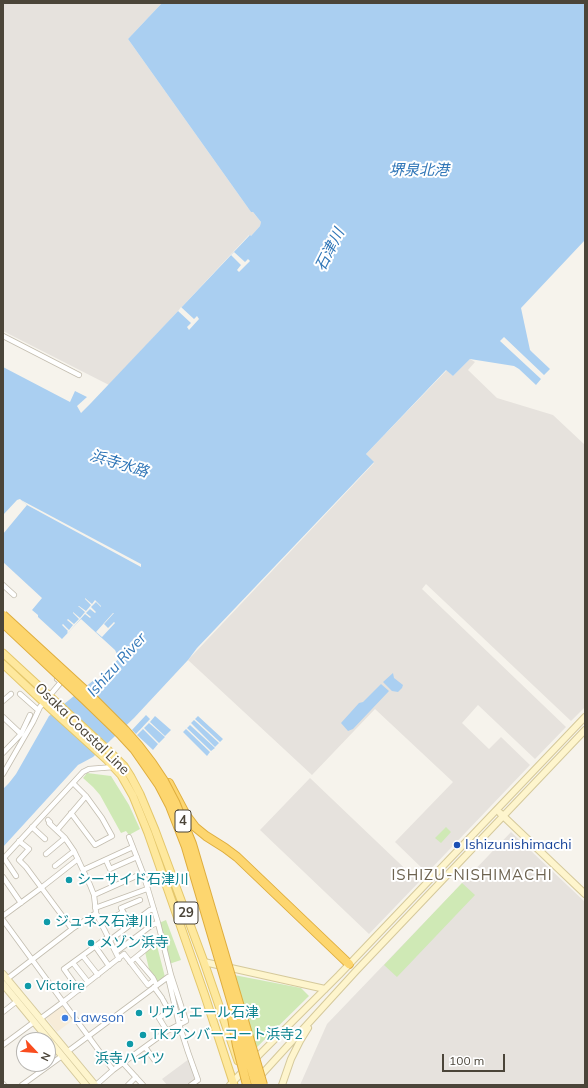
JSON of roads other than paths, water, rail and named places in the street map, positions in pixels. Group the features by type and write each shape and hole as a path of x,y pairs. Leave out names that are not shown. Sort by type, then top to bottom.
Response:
{"highway":[{"name":"4","path":"3,615 89,694 125,730 152,763 164,782 175,802 198,864 263,1085"},
{"name":"4","path":"3,624 103,717 134,750 159,785 170,806 186,847 256,1085"},
{"path":"125,730 157,765 186,815 200,832 237,857 349,964"},
{"path":"205,910 224,981 237,1046 248,1085"}],"main road":[{"name":"Osaka Coastal Line","path":"3,653 50,696 106,753 114,767 121,774 133,796 148,833 205,996 232,1084"},
{"name":"Osaka Coastal Line","path":"3,664 53,711 124,766 132,777 140,794 204,962 242,1072 248,1085"}],"street":[{"path":"3,336 79,375"},
{"path":"3,585 14,595"},
{"path":"3,628 61,682 38,710 30,728 3,774"},
{"path":"3,701 11,694"},
{"path":"20,694 38,710"},
{"path":"3,752 21,734 30,715"},
{"path":"3,717 21,734"},
{"path":"232,1084 585,717"},
{"path":"252,1085 356,971 585,730"},
{"path":"16,876 3,859 19,841 83,772 114,767"},
{"path":"72,814 95,844 112,836 102,818 86,796 73,783"},
{"path":"57,830 86,796"},
{"path":"496,809 585,894"},
{"path":"48,820 50,822 49,823 65,838 74,851 94,895 96,910 119,959"},
{"path":"32,827 46,839"},
{"path":"4,979 65,1054 95,1085 113,1070 167,1031 186,1021 171,975 158,923 143,873 129,837"},
{"path":"46,854 65,838"},
{"path":"19,841 29,849 19,860 26,867 72,929"},
{"path":"83,870 133,847"},
{"path":"55,866 74,851"},
{"path":"106,860 110,869 137,857"},
{"path":"3,916 78,859"},
{"path":"94,895 143,873"},
{"path":"3,877 21,903"},
{"path":"4,979 32,960 96,910 147,889"},
{"path":"126,917 121,908 140,900"},
{"path":"79,990 64,969 95,946 150,910 154,909"},
{"path":"102,924 123,912"},
{"path":"3,920 113,1070"},
{"path":"116,952 152,925 158,923"},
{"path":"130,962 156,941 162,939"},
{"path":"95,946 110,966"},
{"path":"3,1045 79,990 124,954 148,985 155,984"},
{"path":"83,956 98,975"},
{"path":"136,958 153,978 168,1011"},
{"path":"204,962 325,989"},
{"path":"73,963 88,982"},
{"path":"349,964 356,971"},
{"path":"22,1085 65,1054 155,984 168,977 188,1052 198,1080 191,1085"},
{"path":"4,979 17,1001 37,1020"},
{"path":"3,1012 17,1001"},
{"path":"282,1085 291,1059 300,1041 328,1001"},
{"path":"167,1031 159,1018 175,1006"},
{"path":"145,1047 155,1061"},
{"path":"65,1054 86,1085"},
{"path":"123,1063 143,1085"},
{"path":"128,1085 136,1077"}],"water":[{"name":"堺泉北港","path":"162,3 585,3 585,240 521,308 530,350 550,369 544,375 504,337 500,341 541,379 536,385 514,366 470,359 453,376 446,370 366,454 374,462 197,648 188,660 134,718 93,757 78,765 3,847 3,789 16,774 49,716 94,680 98,682 119,658 115,650 81,619 62,639 32,610 42,598 3,562 3,534 27,505 20,499 17,500 3,515 3,367 70,402 75,391 87,397 77,406 81,413 250,235 251,236 260,226 261,222 253,212 251,212 128,39"},
{"path":"393,673 394,678 403,685 398,692 392,691 383,682"},
{"path":"381,684 389,691 353,729 348,731 341,723 359,703 363,702"},
{"path":"146,715 150,719 136,734 132,730"},
{"path":"155,716 171,730 165,736 150,722"},
{"path":"198,716 223,739 220,742 195,719"},
{"path":"194,720 219,743 215,747 191,723"},
{"path":"149,723 165,737 159,743 144,728"},
{"path":"190,725 215,748 211,751 187,728"},
{"path":"143,729 158,744 153,750 137,735"},
{"path":"186,729 210,752 207,756 183,732"}],"place":[{"name":"Ishizunishimachi","path":"457,845"},
{"name":"シーサイド石津川","path":"69,880"},
{"name":"ジュネス石津川","path":"47,922"},
{"name":"メゾン浜寺","path":"91,943"},
{"name":"Victoire","path":"28,986"},
{"name":"リヴィエール石津","path":"139,1013"},
{"name":"Lawson","path":"65,1018"},
{"name":"TKアンバーコート浜寺2","path":"143,1035"},
{"name":"浜寺ハイツ","path":"130,1044"}],"district":[{"name":"ISHIZU-NISHIMACHI","path":"472,875"}],"water label":[{"name":"石津川","path":"330,250"},
{"name":"浜寺水路","path":"119,464"},
{"name":"Ishizu River","path":"117,665"}]}
